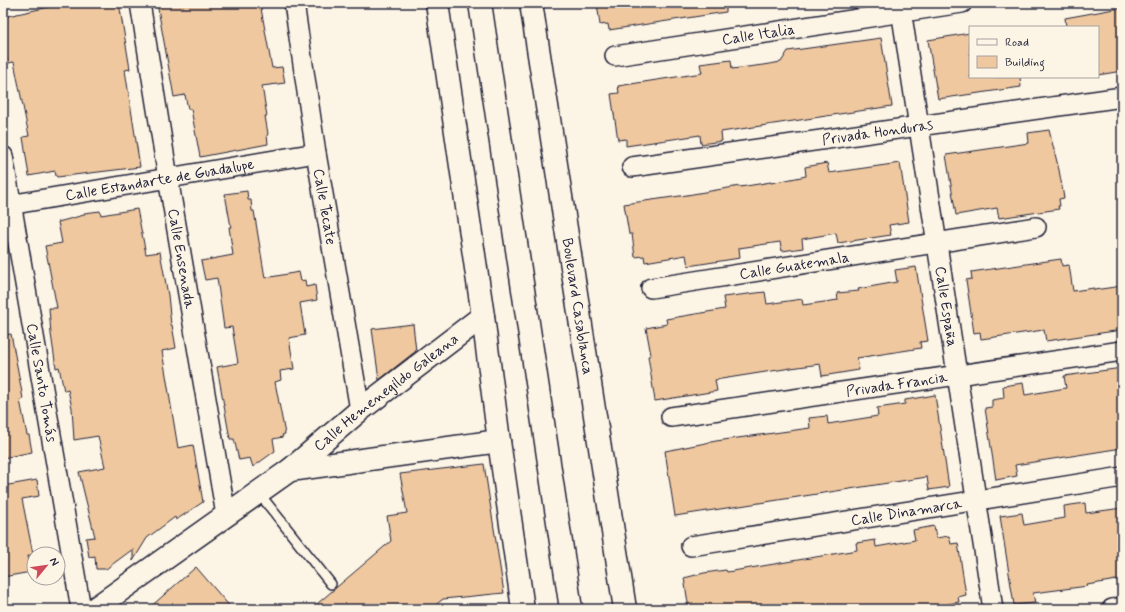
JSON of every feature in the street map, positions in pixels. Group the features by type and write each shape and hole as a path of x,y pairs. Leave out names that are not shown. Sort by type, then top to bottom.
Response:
{"street":[{"name":"Calle Ensenada","path":"140,3 168,178 226,515"},
{"name":"Calle Tecate","path":"294,3 316,153 360,410"},
{"path":"437,3 483,316 523,609"},
{"path":"480,3 571,609"},
{"name":"Boulevard Casablanca","path":"531,3 625,609"},
{"path":"901,8 962,3"},
{"name":"Calle Italia","path":"615,56 901,8"},
{"name":"Calle España","path":"901,8 993,609"},
{"name":"Privada Honduras","path":"632,167 1122,97"},
{"name":"Calle Estandarte de Guadalupe","path":"7,206 316,153"},
{"name":"Calle Santo Tomás","path":"3,156 7,206 81,609"},
{"name":"Calle Guatemala","path":"651,288 1036,227"},
{"name":"Calle Hemenegildo Galeana","path":"94,609 290,470 360,410 483,316"},
{"name":"Privada Francia","path":"671,417 1122,351"},
{"name":"Calle Hemenegildo Galeana","path":"290,470 499,441"},
{"name":"Calle Dinamarca","path":"691,546 1122,477"},
{"path":"1112,609 1122,607"}],"lane":[{"path":"258,492 331,584"}],"building":[{"path":"48,3 119,3 130,69 125,70 140,167 57,177 55,171 29,176 23,137 29,136 14,62 8,63 6,56 3,56 3,17 49,7"},
{"path":"157,3 260,3 272,68 282,67 285,83 262,86 267,116 265,116 268,144 200,157 191,109 188,109 185,95 174,97"},
{"path":"597,3 726,3 726,12 609,30 608,24 600,25"},
{"path":"1120,8 1122,24 1122,71 1099,75 1099,26 1066,26 1065,18"},
{"path":"969,33 969,78 1020,78 1021,87 938,99 928,40"},
{"path":"881,38 892,106 721,132 722,141 701,144 700,135 626,146 626,139 618,140 611,94 619,93 618,86 702,73 700,64 731,60 732,69 763,65 781,62 788,51"},
{"path":"1049,130 1064,198 1059,199 1059,209 999,218 997,208 956,215 946,155 1029,143 1028,133"},
{"path":"827,163 829,173 900,163 909,222 889,225 891,235 838,243 836,233 802,239 803,248 782,251 780,242 739,248 740,258 688,266 686,255 645,262 644,256 635,257 632,234 629,234 624,204 740,186 771,183 806,176 805,167"},
{"path":"247,191 248,200 251,200 252,211 254,211 265,278 299,272 301,281 305,280 306,287 315,285 317,300 300,303 305,335 289,338 294,369 280,371 281,380 275,382 285,434 282,435 283,437 273,439 275,451 253,467 250,458 239,460 234,439 230,439 217,367 238,363 232,327 224,328 217,278 205,280 201,261 233,255 229,227 231,227 225,194"},
{"path":"137,209 146,254 160,252 176,348 162,351 178,448 193,445 203,502 176,520 175,517 147,538 133,561 133,549 106,569 96,569 95,556 89,557 86,538 95,537 79,472 105,467 98,436 74,440 72,408 68,390 64,391 59,367 56,368 49,308 57,308 45,246 62,243 58,222 84,215 84,213 100,211 101,215"},
{"path":"1061,259 1062,266 1069,265 1073,291 1122,286 1122,330 1046,341 1044,330 981,339 980,332 974,333 966,280 972,279 971,272"},
{"path":"916,267 928,341 920,342 921,348 857,358 859,370 822,376 820,364 791,368 715,380 717,391 655,401 648,356 651,355 646,328 667,324 666,319 725,309 723,297 765,292 767,304 802,299 803,305 838,300 837,293 859,291 858,289 897,282 895,270"},
{"path":"413,324 416,351 379,380 372,329"},
{"path":"11,334 23,399 20,400 32,452 3,458 3,335"},
{"path":"1122,368 1122,448 1015,465 1017,476 996,480 985,408 992,407 992,400 1004,398 1003,386 1023,383 1025,395 1066,388 1064,376"},
{"path":"935,395 949,487 929,490 927,477 675,516 665,451 716,441 810,428 809,418 827,416 828,424 878,416 877,408 905,404 905,400"},
{"path":"484,464 504,593 443,599 431,609 311,609 391,541 387,516 407,513 400,474"},
{"path":"37,480 39,496 22,499 31,546 26,546 26,573 3,577 3,486"},
{"path":"1085,503 1086,513 1122,508 1122,579 1087,585 1088,586 1033,593 1035,603 1014,605 1000,516 1022,513 1024,525 1065,518 1064,506"},
{"path":"934,526 936,538 949,536 951,544 958,543 966,595 958,597 959,602 922,609 689,609 684,578 704,573 726,570 727,572 857,550 856,543 875,540 876,547 915,540 913,530"},
{"path":"196,567 232,609 148,609"}]}
